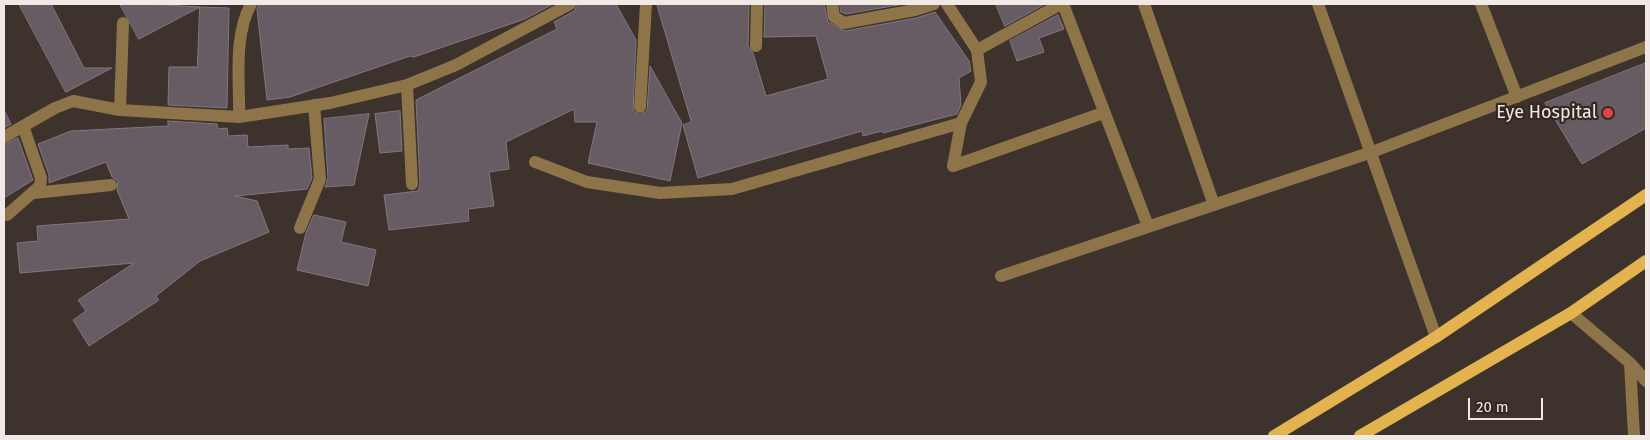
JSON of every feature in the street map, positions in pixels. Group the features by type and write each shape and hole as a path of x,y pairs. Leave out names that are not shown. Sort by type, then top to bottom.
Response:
{"main road":[{"path":"1274,436 1436,337 1646,195"},
{"path":"1360,436 1571,313 1646,261"}],"street":[{"path":"239,117 240,33 245,14 251,4"},
{"path":"4,137 55,108 73,102 120,110 239,117 330,104 407,85 456,65 570,4"},
{"path":"640,107 646,4"},
{"path":"756,46 757,4"},
{"path":"832,4 834,17 844,23 915,10 934,4"},
{"path":"947,4 977,50 981,82 961,123 953,166 1103,113"},
{"path":"977,50 1062,4 1148,226"},
{"path":"1144,4 1214,205"},
{"path":"1318,4 1436,337"},
{"path":"1481,4 1517,97"},
{"path":"120,110 123,23"},
{"path":"1001,276 1372,152 1646,47"},
{"path":"407,85 412,184"},
{"path":"300,228 320,179 314,105"},
{"path":"534,162 587,182 660,193 732,189 961,123"},
{"path":"7,215 40,186 41,178 23,126"},
{"path":"34,193 111,185"},
{"path":"1571,313 1630,363 1646,381"},
{"path":"1630,363 1634,436"}],"building":[{"path":"19,4 51,4 84,68 112,68 66,92"},
{"path":"120,4 149,4 200,7 139,39"},
{"path":"259,4 553,4 525,19 414,57 410,56 290,97 267,100 257,10"},
{"path":"578,4 616,4 636,40 633,111 640,115 647,111 650,66 682,123 670,181 588,163 597,122 575,122 574,109 506,142 509,169 489,172 494,206 468,209 469,221 389,230 384,195 418,191 420,184 416,100 557,29 554,22 574,11"},
{"path":"657,4 749,4 748,46 753,53 766,96 828,79 816,36 764,37 765,4 824,4 828,22 845,31 916,18 935,12 969,61 971,71 959,78 961,105 957,114 883,133 882,131 863,136 862,131 698,178 683,125 691,122"},
{"path":"840,4 904,4 846,14 841,12"},
{"path":"996,4 1045,4 1005,26"},
{"path":"200,7 229,8 227,108 168,105 169,67 197,67"},
{"path":"1058,15 1064,29 1039,38 1044,52 1017,61 1010,41"},
{"path":"1646,63 1646,128 1582,164 1545,103"},
{"path":"4,110 11,124 4,128"},
{"path":"400,111 402,151 380,153 375,114"},
{"path":"369,114 354,185 325,187 328,178 324,119"},
{"path":"168,121 217,124 218,129 227,128 228,136 247,135 248,147 288,145 288,149 309,148 312,178 307,189 235,196 257,201 269,232 200,261 156,296 159,300 89,346 73,320 86,311 78,300 134,263 20,273 17,243 38,241 37,226 129,219 117,190 118,181 112,177 106,162 49,183 49,175 38,144 71,131 168,126"},
{"path":"18,138 33,180 4,198 4,145"},
{"path":"314,215 346,222 341,242 376,250 368,286 297,270 306,233"}],"place":[{"name":"Eye Hospital","path":"1608,113"}]}
